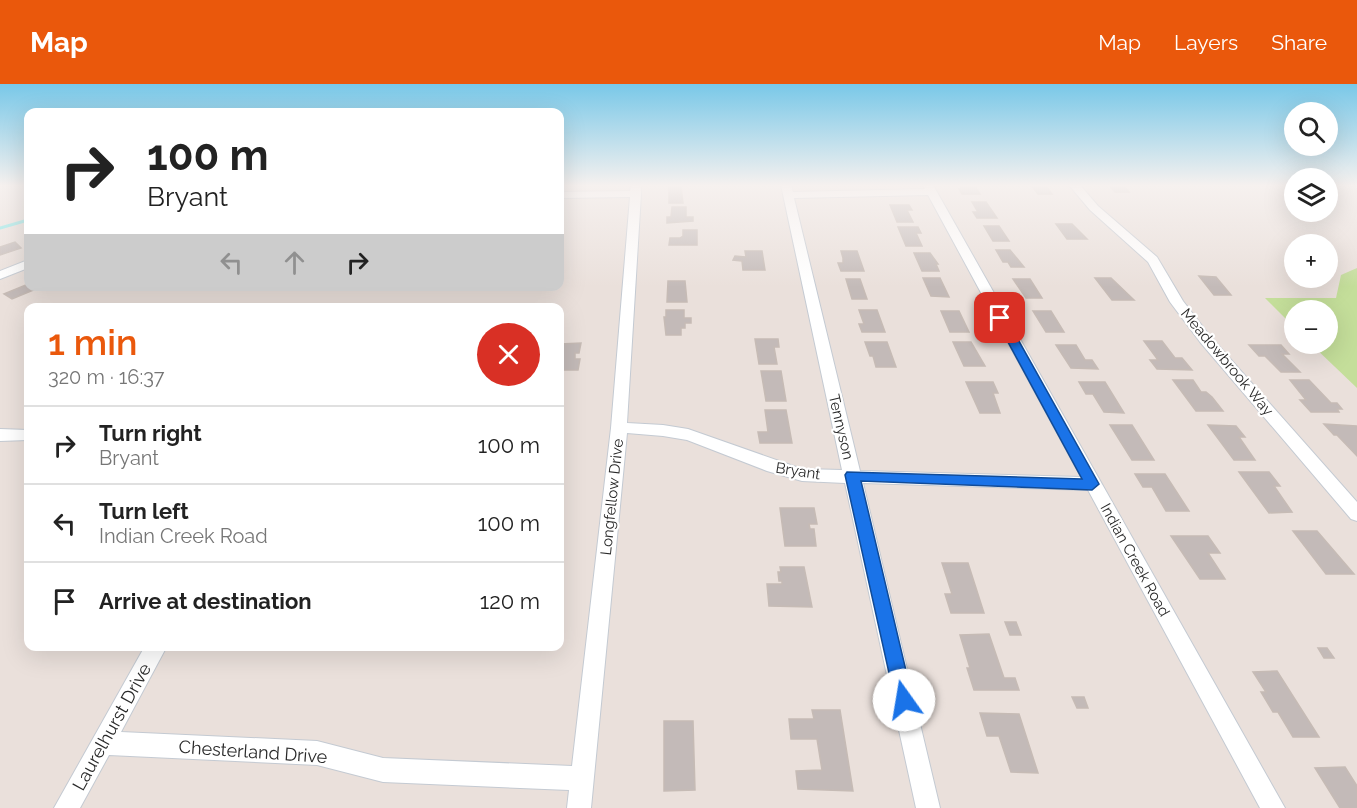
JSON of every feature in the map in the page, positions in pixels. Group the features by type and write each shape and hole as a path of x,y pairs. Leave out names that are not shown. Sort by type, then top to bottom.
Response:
{"street":[{"name":"Longfellow Drive","path":"579,808 580,778 619,428 634,219"},
{"name":"Tennyson","path":"794,219 928,808"},
{"name":"Indian Creek Road","path":"946,219 1273,808"},
{"name":"Meadowbrook Way","path":"1106,219 1153,260 1185,314 1204,339 1357,514"},
{"path":"0,275 24,266"},
{"name":"Bryant","path":"619,428 690,435 779,471 802,475 1092,484"},
{"path":"0,435 24,435"},
{"name":"Laurelhurst Drive","path":"66,808 105,743 154,651"},
{"name":"Chesterland Drive","path":"105,743 317,753 383,770 580,778"}],"green space":[{"path":"1357,268 1357,388 1321,354 1338,354 1338,300 1284,300 1284,317 1265,298 1336,298 1341,275"}],"building":[{"path":"667,219 693,219 693,221 667,223"},
{"path":"896,219 911,219 913,222 897,222"},
{"path":"1056,224 1072,224 1087,239 1067,239"},
{"path":"984,226 999,226 1009,241 993,241"},
{"path":"898,227 918,227 921,233 916,233 922,246 906,246"},
{"path":"683,230 697,230 697,245 669,245 670,238 683,236"},
{"path":"15,242 21,248 0,255 0,247"},
{"path":"996,250 1010,250 1024,267 1011,267 1008,262 1003,262"},
{"path":"745,251 762,251 765,270 743,270 742,261 733,260 735,256 746,257"},
{"path":"841,251 857,251 864,271 841,271 838,263 843,263"},
{"path":"914,253 930,253 938,264 936,264 939,271 922,271"},
{"path":"1199,276 1216,277 1231,295 1214,295"},
{"path":"923,278 940,278 949,297 931,296"},
{"path":"1095,278 1111,278 1134,300 1112,300"},
{"path":"846,279 860,279 867,299 852,299"},
{"path":"1013,279 1030,279 1042,298 1026,298"},
{"path":"668,281 685,281 687,302 667,302"},
{"path":"24,286 24,291 31,291 12,299 4,294"},
{"path":"666,310 684,310 684,318 691,318 691,323 685,323 685,328 681,328 681,335 666,335 664,317 666,317"},
{"path":"859,310 877,310 885,332 862,332 859,324 864,324"},
{"path":"941,311 959,311 969,332 950,332"},
{"path":"1033,311 1051,311 1064,332 1046,332"},
{"path":"755,339 778,339 779,347 774,347 777,364 759,364"},
{"path":"1144,341 1162,341 1175,358 1182,358 1192,370 1157,369 1150,360 1158,360"},
{"path":"865,342 887,342 896,367 876,367"},
{"path":"953,342 971,342 985,366 964,366"},
{"path":"581,343 579,353 575,353 575,359 580,359 578,370 564,370 564,344"},
{"path":"1056,345 1076,345 1085,360 1092,360 1098,369 1071,368"},
{"path":"1249,345 1281,345 1284,348 1284,354 1282,354 1300,372 1281,372 1265,356 1259,356"},
{"path":"761,371 781,371 786,401 766,401"},
{"path":"1173,380 1193,380 1201,392 1206,392 1212,397 1223,411 1196,411"},
{"path":"1290,380 1309,380 1331,403 1337,403 1342,409 1337,409 1339,412 1311,412 1300,400 1306,400"},
{"path":"966,382 993,382 998,393 993,393 1000,413 980,413"},
{"path":"1079,382 1105,382 1124,413 1104,412 1093,394 1086,394"},
{"path":"765,410 786,410 792,443 760,443 758,432 768,432"},
{"path":"1324,424 1357,426 1357,456 1337,435 1334,435"},
{"path":"1110,425 1132,425 1154,460 1132,460"},
{"path":"1208,425 1236,426 1245,437 1239,437 1255,460 1234,460"},
{"path":"1239,472 1269,472 1280,486 1274,486 1292,512 1269,513"},
{"path":"1135,474 1165,474 1189,511 1166,511 1152,487 1143,487"},
{"path":"780,508 814,508 817,524 809,524 810,529 814,529 816,546 785,546"},
{"path":"1293,531 1317,531 1354,574 1326,574"},
{"path":"1171,536 1208,536 1220,553 1208,553 1225,579 1200,579"},
{"path":"942,563 968,563 984,613 951,613 945,594 952,594"},
{"path":"780,567 804,567 812,607 769,606 767,584 782,584 782,581 779,581"},
{"path":"1005,622 1016,622 1021,635 1010,635"},
{"path":"989,634 1004,678 1015,678 1019,690 974,690 960,635"},
{"path":"1318,648 1327,648 1334,658 1324,658"},
{"path":"1277,671 1319,737 1293,737 1278,712 1273,712 1261,692 1266,692 1253,672"},
{"path":"1072,697 1084,697 1088,708 1077,708"},
{"path":"812,710 840,710 853,791 798,789 796,771 822,770 817,739 791,739 789,719 814,719"},
{"path":"980,713 1019,714 1038,773 1011,772 999,736 987,736"},
{"path":"664,721 693,721 695,790 664,791"},
{"path":"1345,767 1357,786 1357,808 1340,808 1315,768"}],"waterway":[{"path":"0,228 24,221"}],"route":[{"path":"904,700 852,475 1092,484 1000,318"}]}
